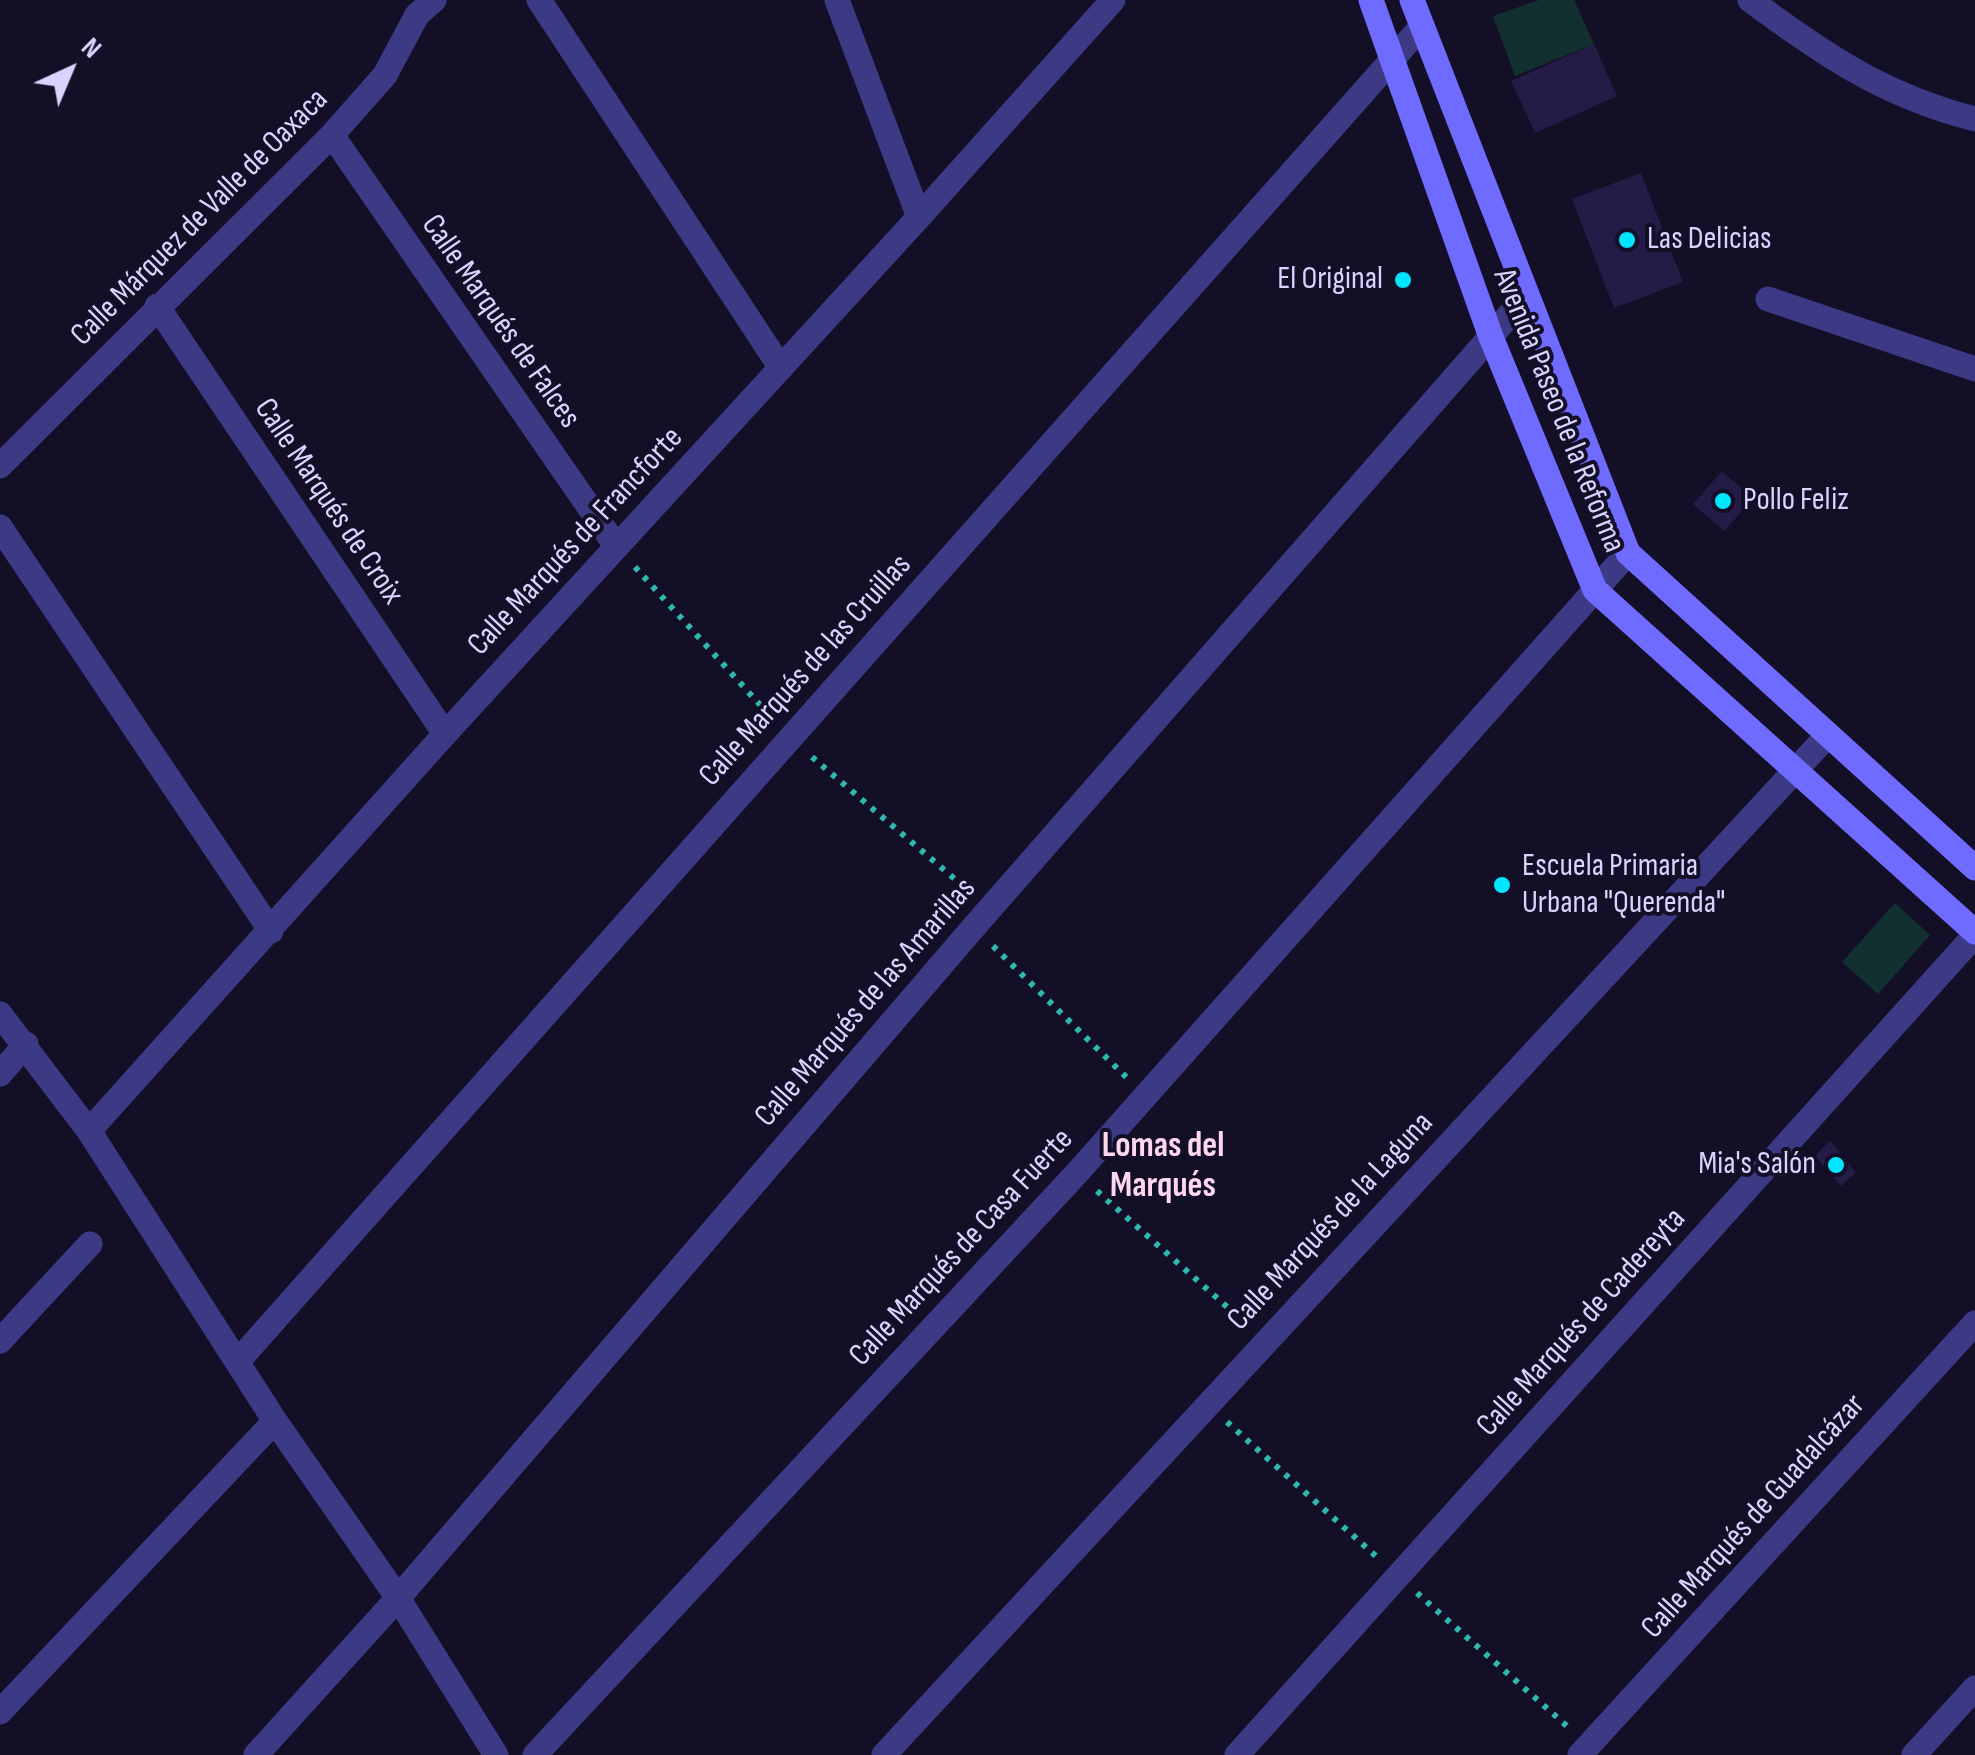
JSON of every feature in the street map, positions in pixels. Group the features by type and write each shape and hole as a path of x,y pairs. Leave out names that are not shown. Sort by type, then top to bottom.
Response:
{"street":[{"path":"539,0 781,368"},
{"path":"838,0 919,217"},
{"name":"Calle Marqués de Francforte","path":"90,1131 445,734 1114,0"},
{"name":"Avenida Paseo de la Reforma","path":"1371,0 1490,337 1595,590 1975,934"},
{"name":"Avenida Paseo de la Reforma","path":"1412,0 1628,553 1975,868"},
{"path":"1750,0 1828,58 1890,90 1975,119"},
{"name":"Calle Márquez de Valle de Oaxaca","path":"0,466 332,135 385,75 421,5"},
{"name":"Calle Marqués de las Cruillas","path":"238,1360 1422,26"},
{"name":"Calle Marqués de Falces","path":"332,135 616,546"},
{"name":"Calle Marqués de las Amarillas","path":"256,1755 398,1598 973,928 1527,295"},
{"path":"1768,299 1975,369"},
{"name":"Calle Marqués de Croix","path":"157,306 445,734"},
{"path":"0,527 271,930"},
{"name":"Calle Marqués de Casa Fuerte","path":"535,1755 1077,1173 1628,553"},
{"name":"Calle Marqués de la Laguna","path":"884,1755 1828,736"},
{"name":"Calle Marqués de Cadereyta","path":"1237,1755 1975,934"},
{"path":"0,1014 90,1131 275,1421 398,1598 496,1755"},
{"path":"0,1074 26,1044"},
{"path":"0,1341 90,1244"},
{"name":"Calle Marqués de Guadalcázar","path":"1585,1750 1975,1324"},
{"path":"0,1712 275,1421"},
{"path":"1914,1755 1975,1688"}],"path":[{"path":"973,928 1145,1096"},
{"path":"1077,1173 1265,1340"},
{"path":"1208,1405 1585,1750"}],"green space":[{"path":"1539,0 1574,0 1594,44 1515,76 1493,16"},
{"path":"1895,903 1930,935 1878,994 1842,962"}],"building":[{"path":"1594,44 1617,96 1535,133 1511,81"},
{"name":"Las Delicias","path":"1641,173 1683,282 1614,308 1572,199"},
{"name":"Pollo Feliz","path":"1722,471 1753,499 1724,531 1693,504"},
{"name":"Mia's Salón","path":"1830,1140 1856,1173 1841,1186 1815,1156"}],"place":[{"name":"Las Delicias","path":"1627,240"},
{"name":"El Original","path":"1403,280"},
{"name":"Pollo Feliz","path":"1723,501"},
{"name":"Escuela Primaria Urbana \"Querenda\"","path":"1502,885"},
{"name":"Mia's Salón","path":"1836,1165"}],"district":[{"name":"Lomas del Marqués","path":"1163,1167"}]}
